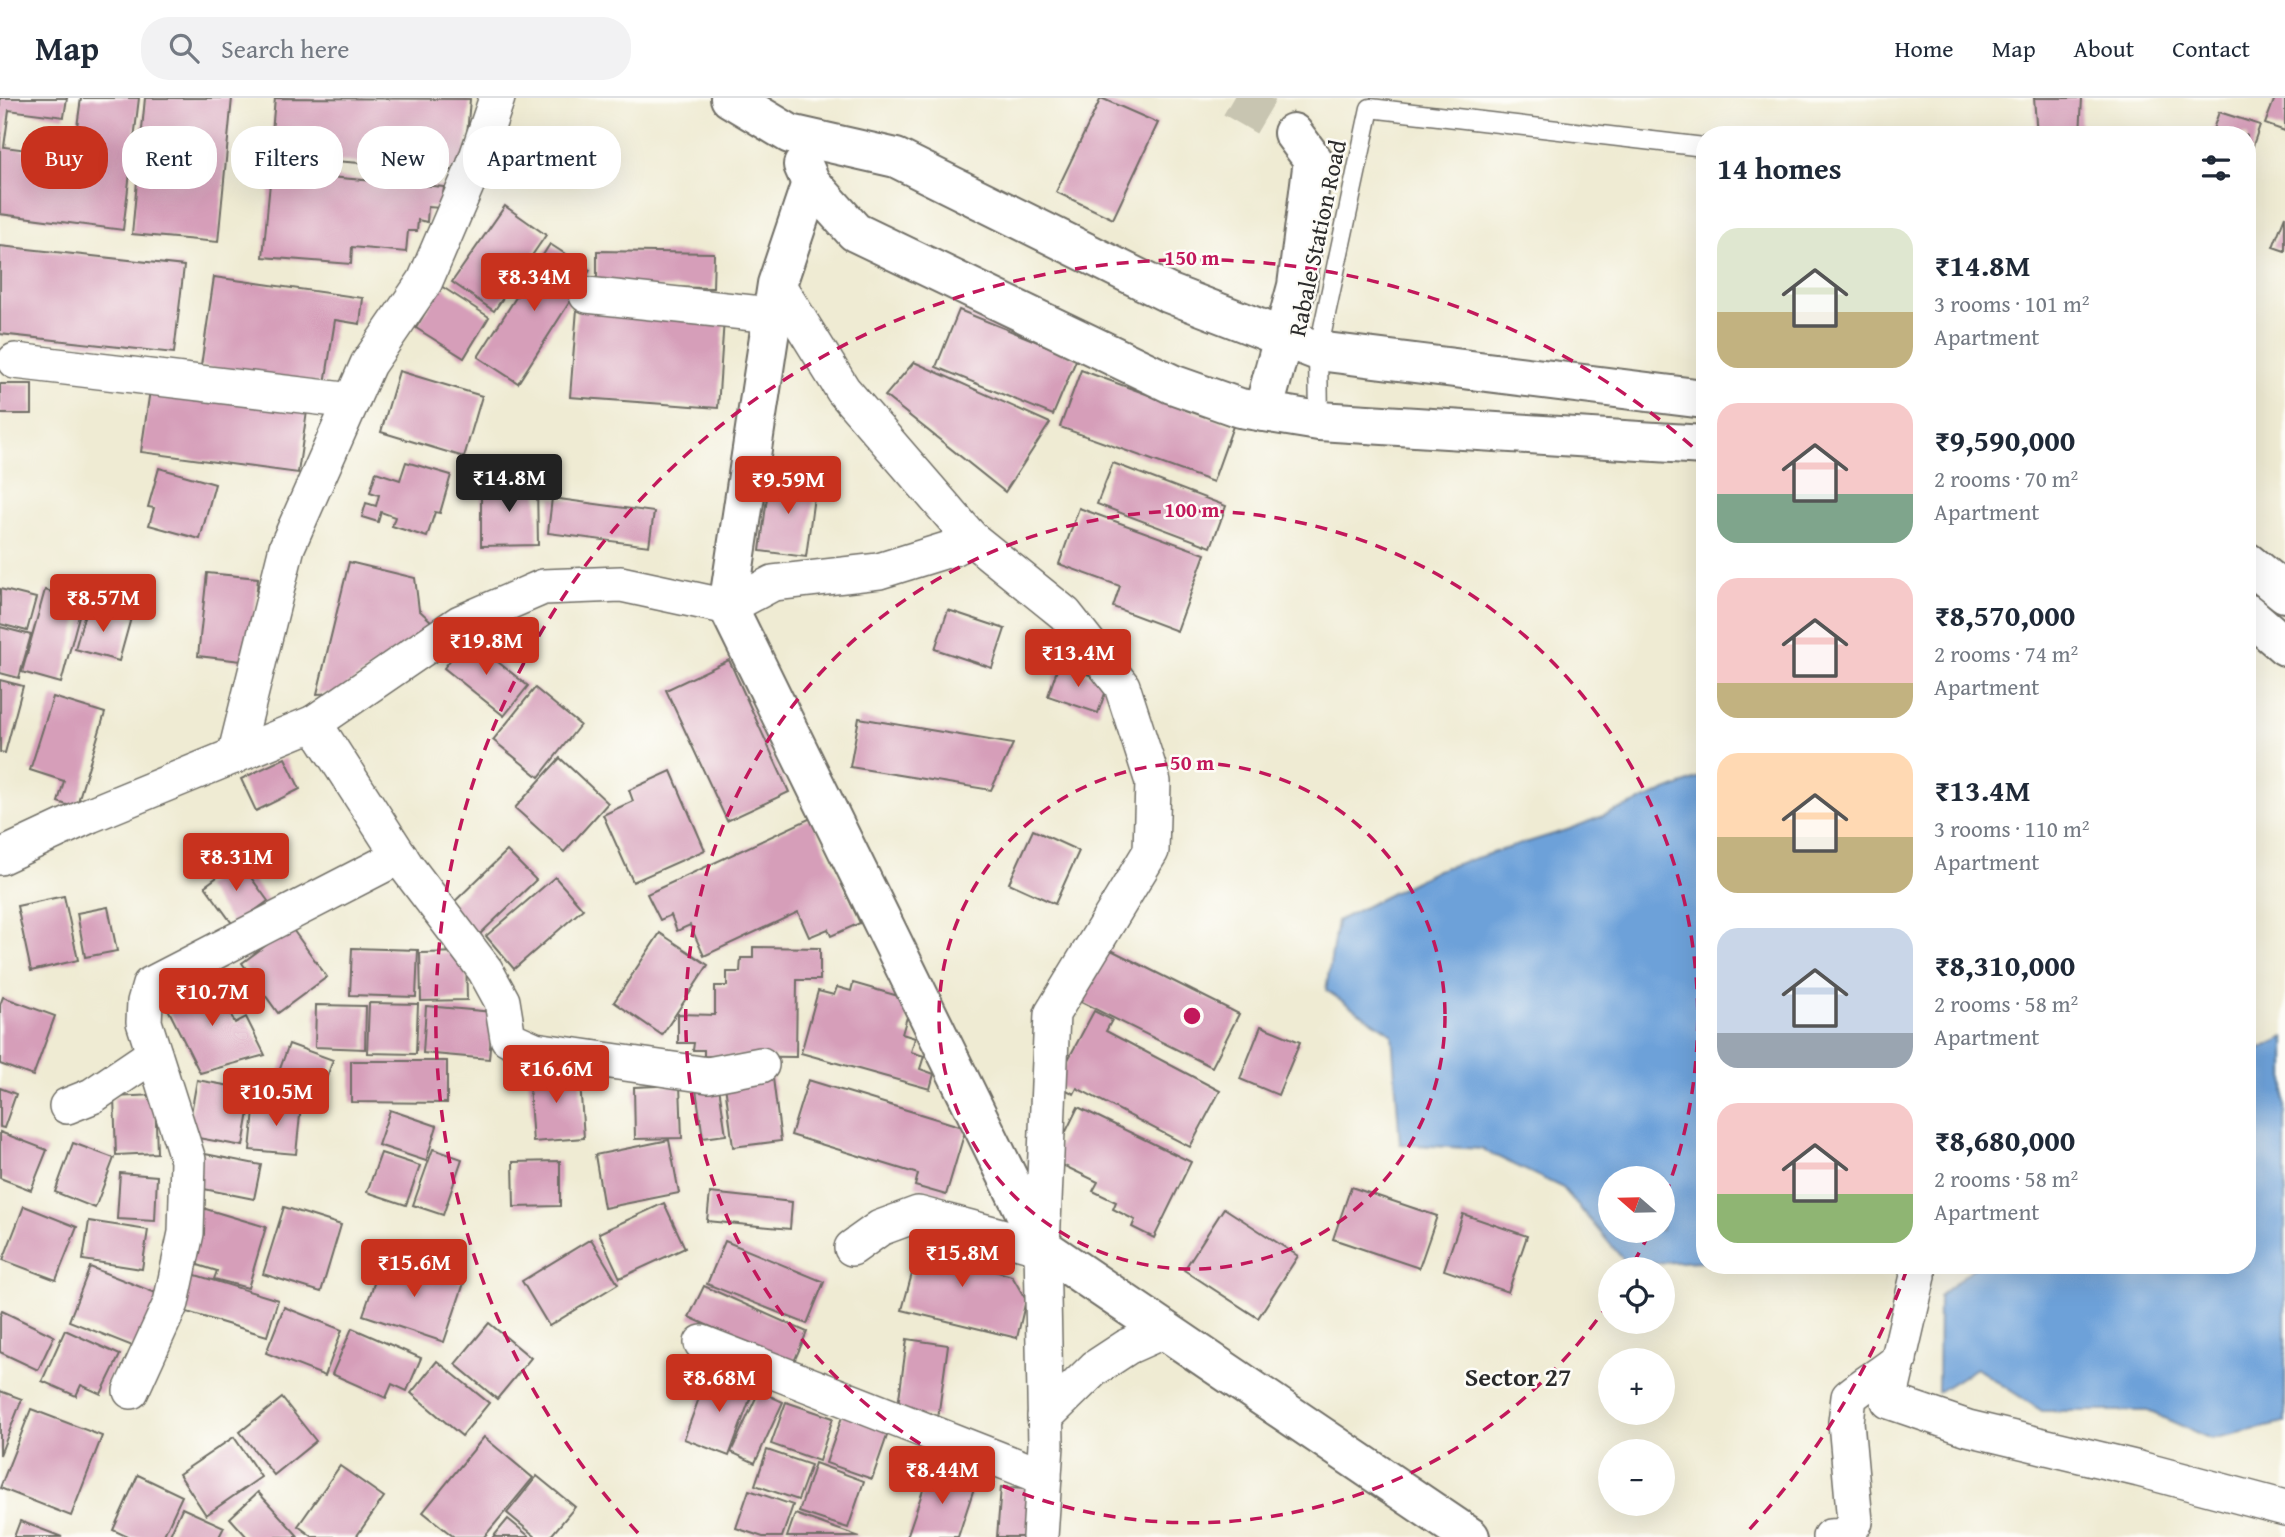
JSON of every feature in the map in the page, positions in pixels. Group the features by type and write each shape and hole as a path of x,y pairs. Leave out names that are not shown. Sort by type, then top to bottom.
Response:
{"street":[{"path":"235,756 287,547 368,364 425,281 474,169 497,98"},
{"path":"730,98 790,134 896,158 1168,293 1318,351 1696,398"},
{"path":"1263,412 1297,286 1313,160 1293,133"},
{"path":"790,134 811,183 855,232 1172,384 1240,408 1319,421 1696,445"},
{"path":"811,183 775,300 728,607 1042,1247"},
{"path":"587,295 775,300"},
{"path":"775,300 843,390 971,538 1065,614 1122,686 1153,782 1151,851 1052,1014 1042,1247 1045,1417 1040,1537"},
{"path":"15,361 352,401"},
{"path":"0,857 90,815 314,723 460,623 543,587 621,584 728,607 773,583 879,571 953,548 971,538"},
{"path":"2256,569 2285,593"},
{"path":"2256,621 2285,646"},
{"path":"314,723 400,856 485,970 502,1001 508,1038 535,1051 708,1075 761,1065"},
{"path":"131,1391 171,1303 186,1233 188,1160 144,1022 145,1002 150,985 400,856"},
{"path":"67,1106 93,1096 155,1054"},
{"path":"852,1248 880,1228 918,1213 1042,1247 1470,1537"},
{"path":"1917,1274 1889,1401 1968,1428 2285,1508"},
{"path":"1045,1417 1096,1368 1127,1347 1165,1330"},
{"path":"702,1343 1044,1477"},
{"path":"1830,1537 1845,1536 1856,1521 1846,1422 1849,1397 1899,1360"}],"lane":[{"name":"Rabale Station Road","path":"1319,421 1318,351 1370,108 1696,146"}],"water":[{"path":"1696,779 1696,1261 1675,1262 1675,1257 1621,1257 1609,1243 1675,1243 1675,1166 1598,1166 1598,1230 1563,1188 1481,1149 1400,1144 1392,1034 1326,990 1337,921 1437,870 1567,830"},
{"path":"2285,1037 2285,1423 2211,1439 2148,1411 2042,1411 1976,1368 1938,1392 1939,1296 1966,1274 2256,1274 2256,1051"}],"building":[{"path":"0,98 67,98 64,117 9,110 4,147 21,149 21,189 108,189 108,126 77,126 81,98 139,98 136,126 122,126 122,189 128,189 123,230 0,214"},
{"path":"145,98 232,98 218,242 132,234 136,189 217,189 217,126 142,126"},
{"path":"275,98 470,99 468,126 463,126 463,171 449,170 449,126 357,126 357,163 343,162 343,126 273,126"},
{"path":"1101,98 1158,123 1113,219 1056,192"},
{"path":"2034,98 2082,98 2080,126 2036,126"},
{"path":"2275,98 2285,98 2285,131 2265,124"},
{"path":"2219,112 2260,125 2256,137 2256,126 2214,126"},
{"path":"343,178 357,179 357,189 444,189 441,208 428,207 427,222 418,220 417,231 408,231 406,252 352,247 351,264 263,257 269,189 343,189"},
{"path":"505,206 546,235 494,311 452,282"},
{"path":"2285,216 2285,251 2273,247"},
{"path":"550,244 590,270 518,383 478,357"},
{"path":"0,246 184,266 174,353 0,334"},
{"path":"597,251 714,253 713,288 597,286"},
{"path":"214,277 363,298 360,324 335,320 325,384 201,366"},
{"path":"441,286 489,317 464,358 416,328"},
{"path":"577,309 724,319 718,408 570,397"},
{"path":"959,310 1077,358 1053,415 936,367"},
{"path":"914,362 1050,423 1005,492 885,396"},
{"path":"1081,370 1233,426 1213,482 1060,427"},
{"path":"399,371 482,396 464,457 381,432"},
{"path":"0,384 32,384 32,414 0,414"},
{"path":"150,390 307,411 298,473 141,452"},
{"path":"406,462 451,475 440,513 435,512 427,537 392,526 395,517 381,512 378,522 362,517 366,503 376,506 379,495 370,492 376,472 400,480"},
{"path":"1113,463 1226,506 1211,547 1097,504"},
{"path":"159,468 215,484 200,539 149,525 154,508 148,507"},
{"path":"770,475 816,481 806,557 760,551"},
{"path":"537,482 538,545 481,546 481,483"},
{"path":"552,498 654,512 649,546 548,533"},
{"path":"1079,508 1205,554 1177,631 1113,607 1120,586 1059,564"},
{"path":"349,562 415,578 419,610 434,624 336,693 317,694"},
{"path":"207,573 258,578 250,662 198,656"},
{"path":"0,589 36,598 27,631 0,624"},
{"path":"45,590 83,601 61,683 22,672"},
{"path":"87,606 131,618 119,661 75,649"},
{"path":"948,610 1005,629 992,668 935,649"},
{"path":"0,627 31,635 19,678 0,673"},
{"path":"468,638 528,686 504,716 444,668"},
{"path":"729,660 789,792 727,821 666,690"},
{"path":"1059,664 1109,682 1098,713 1048,696"},
{"path":"0,680 23,686 5,753 0,752"},
{"path":"535,688 580,725 539,777 493,740"},
{"path":"53,697 105,713 76,808 58,802 64,781 30,770"},
{"path":"859,718 1013,744 991,790 850,767"},
{"path":"285,758 300,789 256,811 241,779"},
{"path":"560,758 608,803 564,852 515,808"},
{"path":"671,771 705,850 633,882 603,815 633,801 629,790"},
{"path":"811,818 860,923 831,936 828,929 809,937 798,912 704,956 690,925 677,931 671,915 660,920 647,894"},
{"path":"1033,830 1079,851 1055,904 1009,883"},
{"path":"507,851 536,880 478,936 450,906"},
{"path":"239,861 268,901 234,926 205,886"},
{"path":"555,877 583,909 514,969 486,936"},
{"path":"64,896 78,960 31,971 17,906"},
{"path":"108,907 117,951 85,957 77,913"},
{"path":"291,927 327,977 278,1013 242,963"},
{"path":"660,933 708,965 662,1035 614,1002"},
{"path":"1103,946 1239,1014 1212,1067 1071,997"},
{"path":"753,947 820,948 820,980 797,980 796,1057 704,1056 704,1050 693,1050 694,1043 678,1043 678,1014 715,1015 715,986 727,986 727,972 740,972 741,958 753,958"},
{"path":"352,948 418,950 416,997 350,995"},
{"path":"466,952 467,1000 421,1001 420,953"},
{"path":"212,977 235,1023 246,1017 265,1055 200,1073 164,1001"},
{"path":"853,983 912,1000 902,1034 915,1038 911,1052 924,1056 920,1069 934,1074 930,1089 801,1053 818,991 834,995 837,987 851,991"},
{"path":"3,997 55,1016 33,1076 0,1064 0,1005"},
{"path":"369,1003 418,1004 416,1054 367,1053"},
{"path":"316,1005 366,1006 365,1049 315,1047"},
{"path":"426,1006 493,1012 489,1059 423,1053"},
{"path":"1094,1011 1112,1020 1106,1031 1220,1091 1190,1147 1077,1088 1074,1094 1055,1084"},
{"path":"1261,1026 1300,1042 1278,1095 1240,1079"},
{"path":"289,1044 333,1060 316,1107 272,1091"},
{"path":"351,1061 447,1061 447,1103 351,1102"},
{"path":"579,1068 584,1138 533,1142 528,1072"},
{"path":"773,1078 781,1141 733,1147 725,1085"},
{"path":"197,1080 253,1090 243,1146 187,1136"},
{"path":"718,1080 726,1135 703,1138 695,1083"},
{"path":"808,1080 966,1128 946,1195 915,1186 918,1174 791,1135"},
{"path":"680,1085 682,1138 635,1139 634,1087"},
{"path":"0,1088 16,1094 4,1128 0,1127"},
{"path":"155,1095 157,1153 116,1155 114,1097"},
{"path":"255,1101 301,1105 296,1154 250,1150"},
{"path":"1078,1107 1191,1162 1154,1238 1132,1227 1135,1220 1113,1209 1116,1202 1093,1191 1098,1182 1052,1160"},
{"path":"390,1110 437,1126 426,1161 378,1145"},
{"path":"0,1132 47,1150 31,1190 0,1178"},
{"path":"669,1140 679,1193 604,1208 595,1155"},
{"path":"73,1143 114,1158 95,1208 55,1192"},
{"path":"433,1149 462,1159 443,1215 413,1205"},
{"path":"200,1153 261,1165 254,1199 194,1187"},
{"path":"381,1153 420,1166 406,1205 367,1192"},
{"path":"560,1161 560,1206 514,1207 513,1162"},
{"path":"120,1173 157,1176 155,1221 117,1219"},
{"path":"1351,1187 1437,1216 1419,1268 1333,1239"},
{"path":"710,1193 792,1202 790,1229 707,1221"},
{"path":"664,1203 685,1248 620,1278 599,1233"},
{"path":"24,1206 77,1227 56,1280 3,1260"},
{"path":"199,1207 266,1227 248,1288 214,1279 217,1271 182,1260"},
{"path":"284,1207 341,1225 321,1292 263,1274"},
{"path":"1224,1208 1298,1256 1258,1318 1184,1270"},
{"path":"1463,1214 1527,1236 1508,1292 1444,1270"},
{"path":"89,1221 148,1230 142,1269 83,1260"},
{"path":"924,1230 961,1237 960,1256 1012,1276 1026,1300 1017,1338 902,1310"},
{"path":"591,1239 618,1284 549,1326 522,1281"},
{"path":"725,1241 824,1282 807,1324 707,1284"},
{"path":"384,1255 464,1283 444,1342 363,1315"},
{"path":"90,1267 161,1295 140,1349 69,1321"},
{"path":"189,1273 278,1300 267,1336 177,1309"},
{"path":"704,1286 807,1332 793,1364 689,1317"},
{"path":"284,1307 342,1330 325,1376 266,1353"},
{"path":"2,1311 54,1336 38,1370 0,1352"},
{"path":"489,1323 531,1358 497,1399 455,1364"},
{"path":"352,1328 421,1358 407,1391 392,1384 386,1398 332,1374"},
{"path":"65,1330 120,1355 101,1394 81,1385 76,1396 42,1381"},
{"path":"907,1339 948,1345 938,1418 897,1413"},
{"path":"437,1361 489,1403 462,1436 411,1393"},
{"path":"709,1371 754,1388 729,1456 684,1439"},
{"path":"0,1391 22,1399 0,1455"},
{"path":"759,1391 783,1402 755,1463 731,1452"},
{"path":"282,1398 316,1441 274,1475 240,1432"},
{"path":"786,1402 833,1418 819,1461 771,1444"},
{"path":"31,1409 102,1436 71,1516 0,1488"},
{"path":"843,1414 889,1430 872,1479 826,1463"},
{"path":"234,1437 261,1477 206,1515 179,1474"},
{"path":"484,1437 533,1478 484,1537 454,1537 423,1512"},
{"path":"767,1450 811,1465 798,1500 755,1485"},
{"path":"815,1463 864,1481 848,1528 799,1512"},
{"path":"340,1466 384,1497 356,1537 313,1537 298,1526"},
{"path":"931,1467 976,1482 958,1537 907,1537"},
{"path":"138,1475 182,1496 163,1537 128,1537 113,1530"},
{"path":"537,1476 575,1507 550,1537 536,1537 507,1513"},
{"path":"1001,1487 1031,1488 1028,1537 997,1537"},
{"path":"749,1490 793,1505 782,1537 763,1537 736,1528"},
{"path":"258,1492 297,1537 247,1537 230,1518"},
{"path":"182,1508 224,1527 219,1537 169,1537"},
{"path":"795,1514 860,1537 787,1537"},
{"path":"508,1519 530,1537 493,1537"},
{"path":"20,1521 62,1537 14,1537"}],"tunnel":[{"path":"1233,98 1293,133"}],"district":[{"name":"Sector 27","path":"1518,1376"}]}
